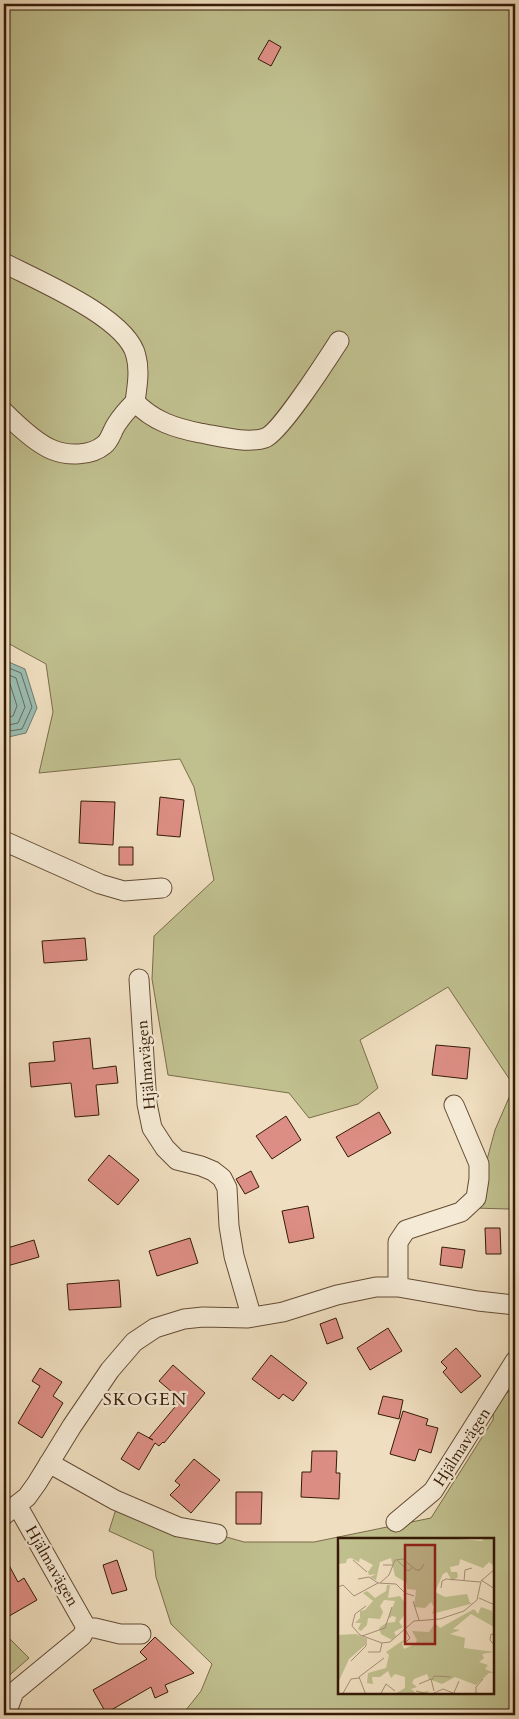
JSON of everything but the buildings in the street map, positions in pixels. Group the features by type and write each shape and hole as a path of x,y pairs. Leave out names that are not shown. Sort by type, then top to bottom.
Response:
{"street":[{"path":"4,263 95,310 127,338 136,354 138,374 136,402 116,426 106,445 92,452 73,455 52,450 22,430 4,412"},
{"path":"136,402 150,416 171,426 234,439 259,440 267,438 279,427 300,399 339,341"},
{"path":"5,842 100,884 124,891 162,888"},
{"name":"Hjälmavägen","path":"139,979 147,1104 152,1128 165,1148 177,1160 207,1168 222,1178 227,1188 231,1241 249,1308 248,1318"},
{"path":"398,1287 398,1242 406,1230 460,1212 476,1198 479,1164 454,1105"},
{"name":"Hjälmavägen","path":"86,1627 10,1510 27,1497 102,1381 134,1342 155,1328 184,1319 203,1317 248,1318 283,1312 337,1295 376,1287 398,1287 478,1301 515,1305"},
{"name":"Hjälmavägen","path":"396,1522 433,1491 515,1361"},
{"path":"50,1463 115,1500 178,1526 217,1534"},
{"path":"8,1711 14,1692 82,1636 86,1627 120,1634 141,1634"}],"shaded area":[{"path":"4,4 515,4 515,1207 508,1209 474,1208 495,1130 514,1086 448,987 360,1040 378,1088 358,1104 309,1118 289,1093 168,1075 152,979 154,936 214,880 194,787 180,759 39,773 53,712 46,664 4,641"},
{"path":"515,1380 515,1715 182,1715 201,1691 212,1664 171,1624 156,1577 153,1551 109,1531 117,1506 244,1542 314,1542 431,1518 493,1420 494,1406 509,1391"},
{"path":"7,1636 29,1658 4,1680 4,1641"}],"water":[{"path":"4,660 25,669 37,708 26,733 4,738"}],"district":[{"name":"SKOGEN","path":"145,1399"}]}
